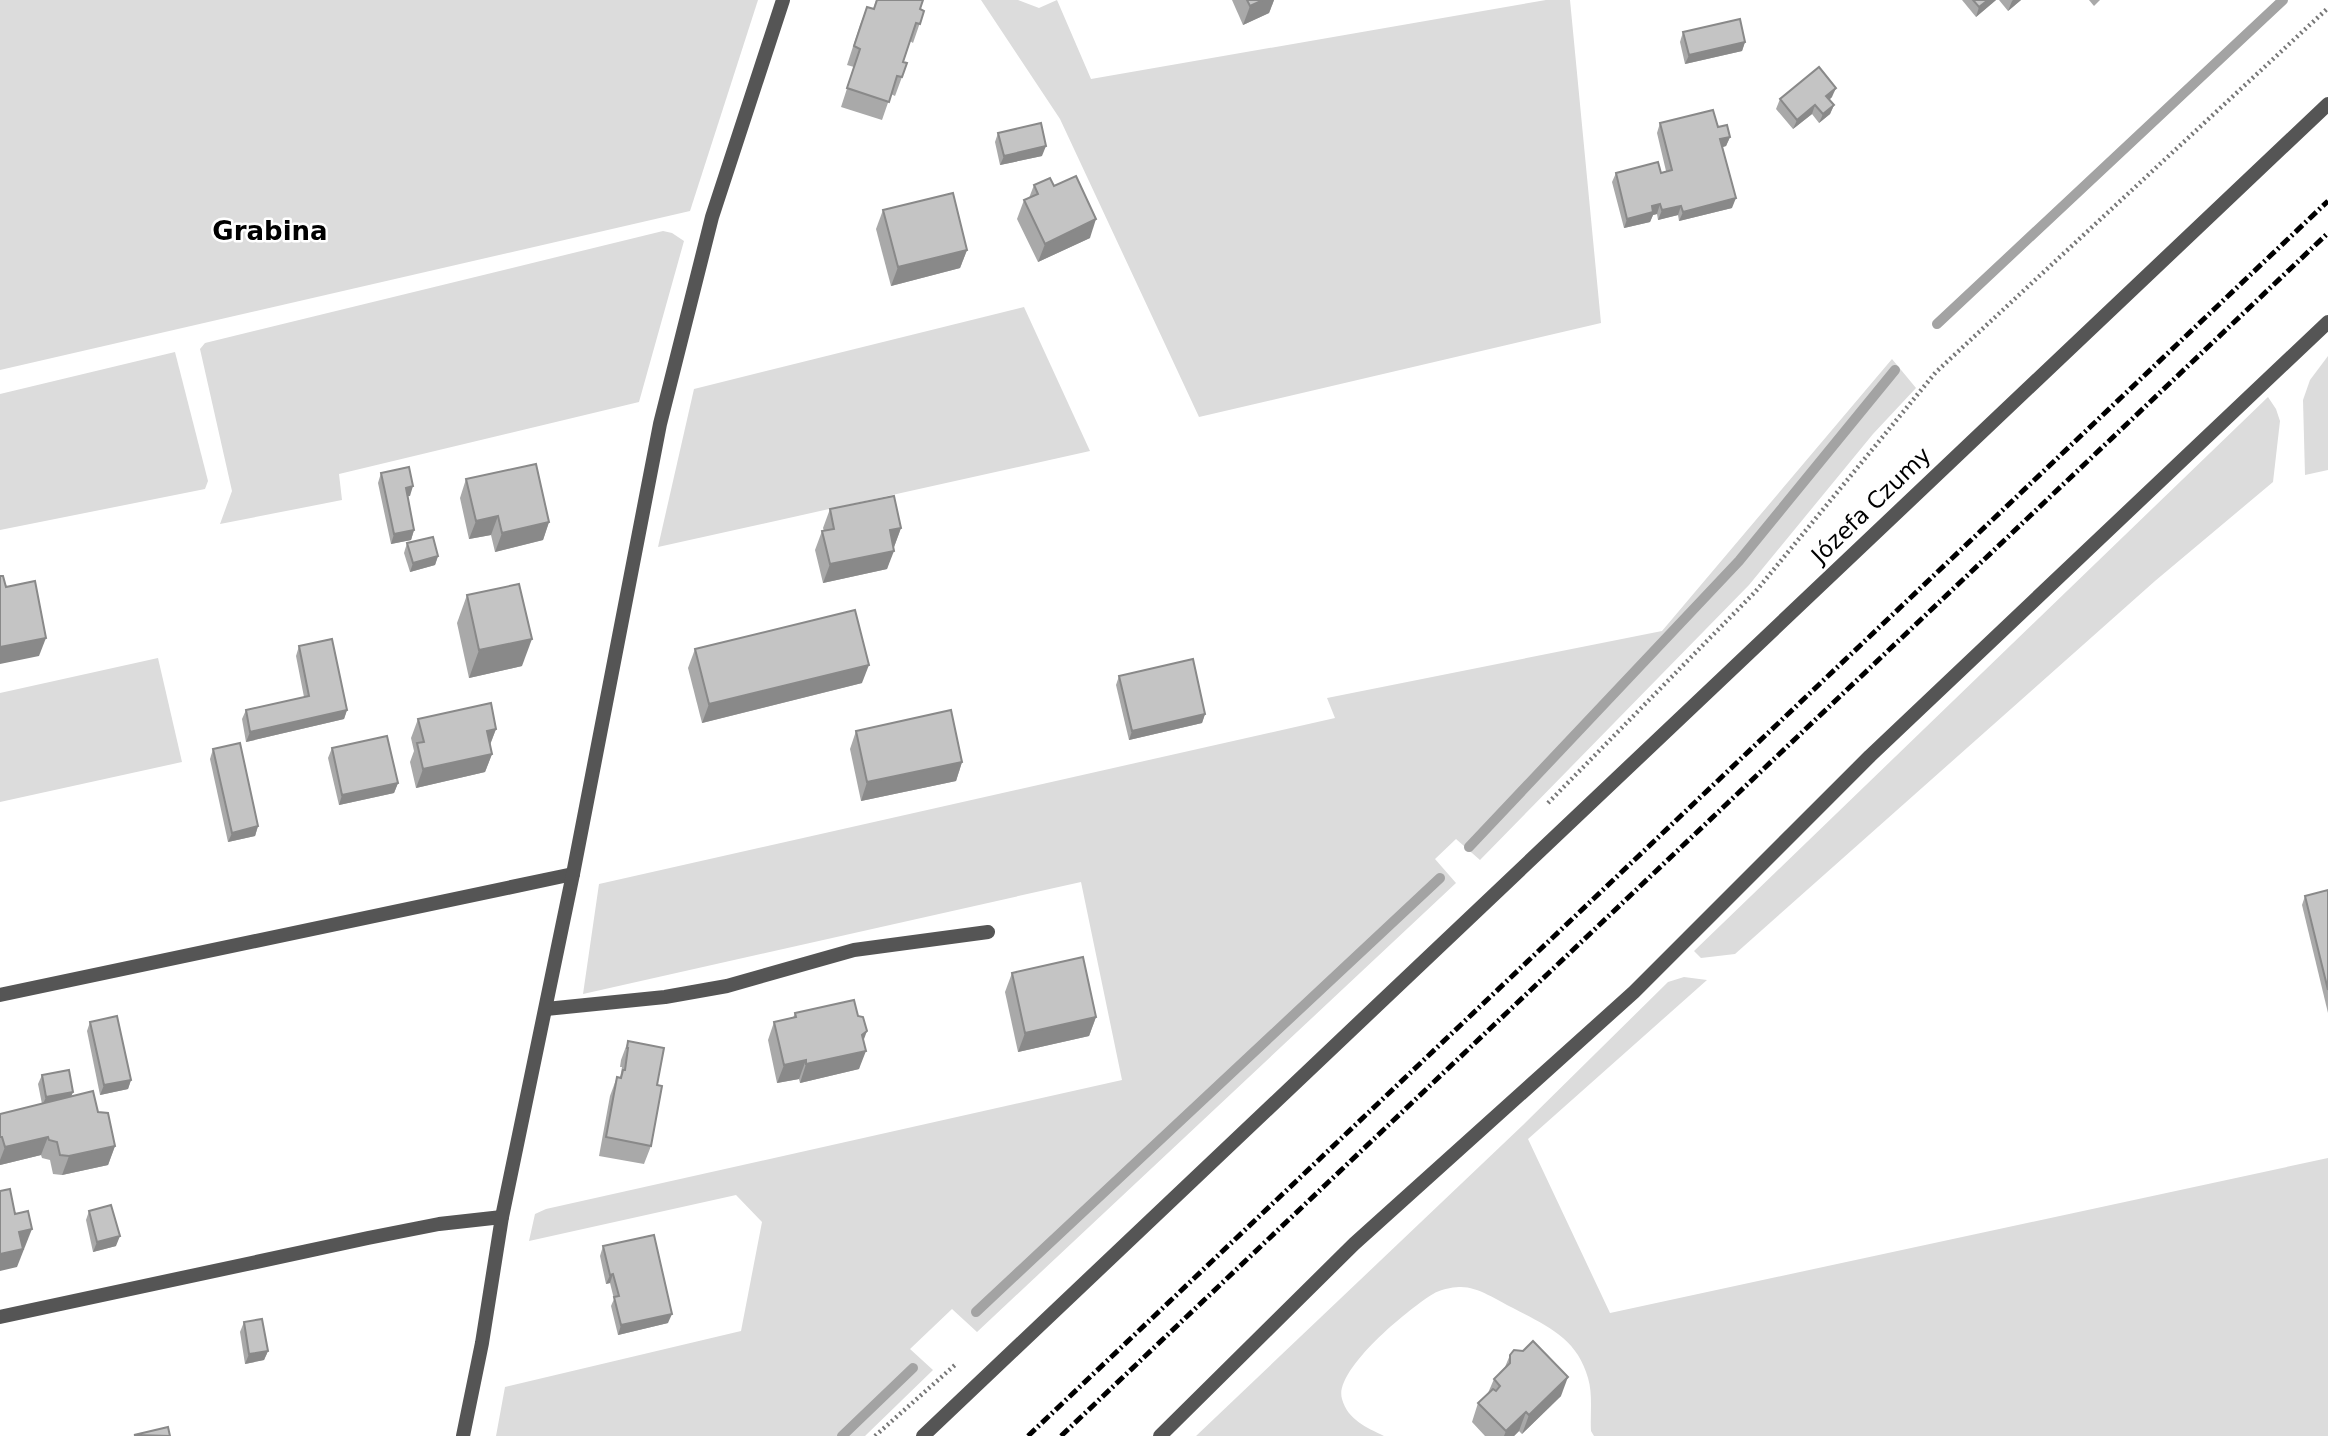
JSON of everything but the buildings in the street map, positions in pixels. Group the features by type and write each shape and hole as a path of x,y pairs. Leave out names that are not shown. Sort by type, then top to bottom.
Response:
{"street":[{"path":"463,1436 482,1343 502,1217 573,874 660,424 712,217 783,0"},
{"name":"Józefa Czumy","path":"923,1436 2328,104"},
{"path":"1160,1436 1354,1244 1634,992 1880,746 2328,322"},
{"path":"0,995 573,874"},
{"path":"546,1009 665,997 727,986 854,950 988,932"},
{"path":"0,1317 368,1238 439,1224 502,1217"}],"path":[{"path":"1541,810 1756,591 1936,372 2328,8"},
{"path":"875,1436 956,1364"}],"shaded area":[{"path":"0,0 758,0 690,211 0,370"},
{"path":"981,0 1018,0 1039,8 1057,0 1091,79 1546,0 1570,0 1601,323 1199,417 1060,119"},
{"path":"663,231 684,241 639,402 339,474 342,500 220,524 232,491 200,349 205,343"},
{"path":"1024,307 1090,451 658,547 694,389"},
{"path":"175,352 208,481 205,489 0,530 0,394"},
{"path":"2328,356 2328,470 2305,475 2303,400 2310,380"},
{"path":"1892,359 1916,388 1873,434 1749,585 1480,860 1456,839 1435,859 1456,883 977,1332 952,1309 910,1349 933,1370 865,1436 496,1436 505,1387 741,1331 762,1222 736,1195 529,1241 535,1214 546,1209 1122,1080 1081,882 583,994 599,884 1335,718 1327,698 1662,631"},
{"path":"2268,397 2280,421 2273,482 2155,581 1735,954 1701,958 1694,951"},
{"path":"158,658 182,762 0,802 0,693"},
{"path":"1684,977 1707,980 1528,1139 1610,1313 2328,1158 2328,1436 1594,1436 1591,1431 1590,1384 1583,1364 1568,1343 1549,1328 1494,1298 1480,1291 1459,1287 1446,1289 1422,1301 1376,1340 1349,1372 1342,1387 1345,1406 1359,1422 1384,1436 1196,1436 1523,1125 1668,982"}],"waterway":[{"path":"1937,324 2283,0"},
{"path":"1469,847 1739,561 1895,370"},
{"path":"976,1312 1440,878"},
{"path":"842,1436 913,1368"}],"railway":[{"path":"1028,1436 2328,201"},
{"path":"1061,1436 2328,233"}],"district":[{"name":"Grabina","path":"270,231"}]}
